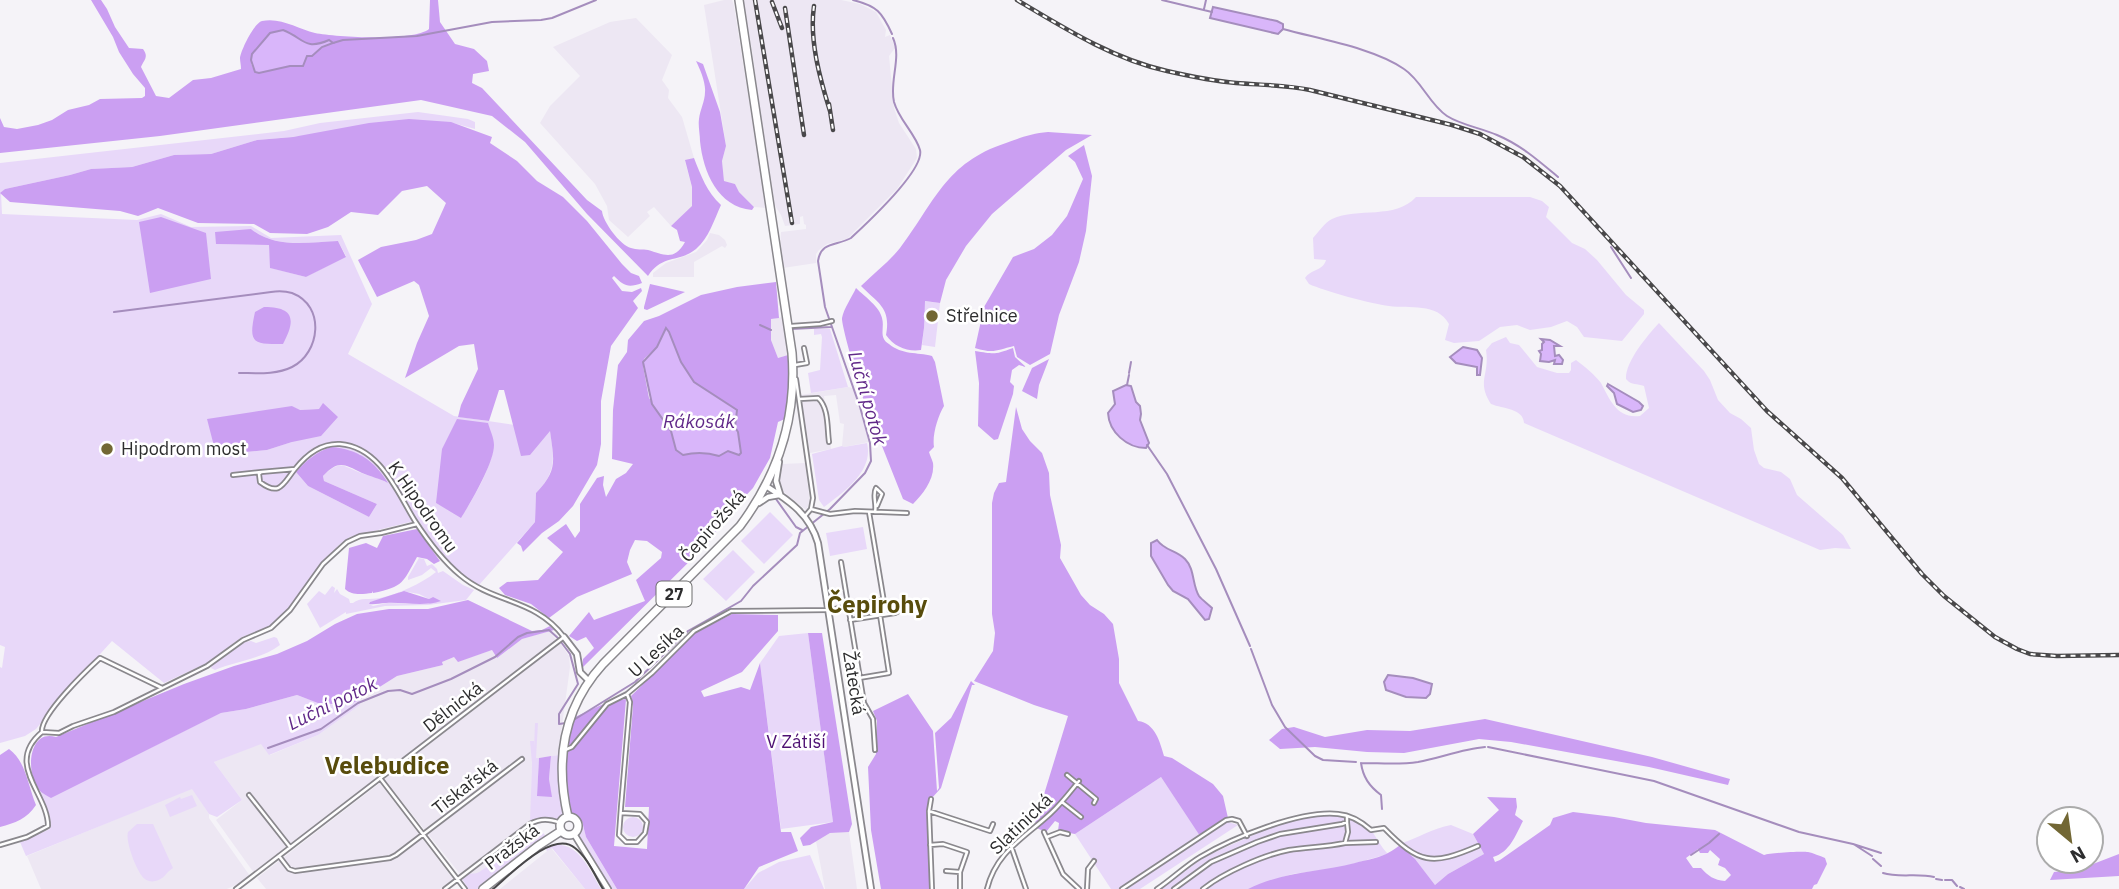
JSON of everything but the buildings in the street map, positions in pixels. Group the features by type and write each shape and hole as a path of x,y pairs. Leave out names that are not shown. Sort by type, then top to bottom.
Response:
{"main road":[{"name":"Čepirožská","path":"568,817 562,787 562,751 570,716 589,681 612,654 732,535 748,515 766,486 782,447 790,412 793,377 788,326 739,0"},
{"name":"Pražská","path":"483,889 561,827 568,817"},
{"path":"568,817 578,823 578,830 574,834"},
{"name":"Pražská","path":"561,827 567,835 574,834"}],"street":[{"path":"788,326 832,321"},
{"path":"792,366 807,363 804,348"},
{"path":"793,377 797,381 813,498 811,509 805,516"},
{"path":"799,399 818,398 823,402 829,442"},
{"name":"K Hipodromu","path":"261,472 260,482 268,488 277,489 301,461 324,445 350,445 359,449 379,464 438,553 461,577 539,613 552,622 564,637"},
{"path":"748,515 764,499 780,495 776,477 782,447"},
{"path":"233,475 295,469"},
{"name":"Žatecká","path":"766,486 805,516 818,543 871,889"},
{"path":"875,512 877,506"},
{"path":"811,509 830,514 855,511 907,513"},
{"path":"869,512 886,614"},
{"path":"42,732 60,733 121,709 207,666 243,640 271,628 290,610 323,564 348,542 360,536 417,524"},
{"path":"841,562 864,703 873,719 875,750"},
{"name":"U Lesíka","path":"562,751 572,747 607,704 627,694 694,631 731,611 829,610 883,600"},
{"path":"850,620 895,613 903,609"},
{"path":"859,678 889,673 880,615"},
{"path":"564,637 577,654 580,672 589,681"},
{"name":"Dělnická","path":"236,889 564,637"},
{"path":"0,845 35,834 49,825 27,768 29,749 42,732 42,725 55,706 100,658 162,688"},
{"path":"621,813 640,814 646,822 645,833 638,842 626,842 619,835 630,702 627,694"},
{"name":"Tiskařská","path":"279,856 289,869 295,871 396,856 522,759"},
{"path":"1068,775 1096,800"},
{"path":"380,778 465,889"},
{"name":"Slatinická","path":"987,889 995,867 1011,846 1048,816 1078,782"},
{"path":"249,795 290,848"},
{"path":"931,799 929,811 932,889"},
{"path":"1062,802 1081,817"},
{"path":"929,811 989,833 993,824"},
{"path":"1157,889 1203,856 1270,826 1318,814 1347,816 1371,830 1384,828 1399,844 1418,856 1444,859 1478,846"},
{"path":"1345,843 1348,832 1347,816"},
{"path":"445,889 533,822 547,819 561,827"},
{"path":"1122,889 1224,821 1232,819 1240,822 1247,836"},
{"path":"1174,889 1211,862 1257,842 1280,834 1347,822"},
{"path":"1044,832 1063,874 1079,889"},
{"path":"1047,837 1060,832 1068,834"},
{"path":"574,834 608,889"},
{"path":"1203,889 1233,870 1286,851 1376,842"},
{"path":"930,845 943,844 968,850 960,872 960,889"},
{"path":"1011,846 1026,889"},
{"path":"1087,889 1087,869 1094,861"},
{"path":"946,871 960,872"}],"shaded area":[{"path":"91,0 101,0 129,48 143,49 146,56 141,67 156,96 169,98 193,80 241,69 243,49 252,31 262,21 283,22 325,35 407,36 429,29 430,0 438,0 440,22 455,44 474,49 487,61 489,71 473,74 472,83 482,88 587,200 602,211 605,221 622,243 633,249 663,255 672,254 681,248 685,242 680,241 677,230 671,226 692,206 692,187 685,160 694,158 708,189 721,205 701,245 690,253 659,264 648,276 587,214 525,142 492,116 421,100 160,136 0,153 0,118 4,127 17,129 52,120 68,110 100,99 145,96 145,88 119,52","holes":["270,33 311,46 329,40 332,43 307,56 303,66 258,73 251,63 254,53"]},
{"path":"732,0 734,6 766,208 754,207 735,184 724,181 722,161 726,146 704,5"},
{"path":"743,0 841,0 860,4 876,12 886,30 885,37 890,35 895,48 889,56 894,108 899,123 916,149 917,158 897,189 847,239 827,244 819,250 816,263 783,268 781,232 806,229 806,225 803,216 800,217 800,224 785,226 772,201"},
{"path":"636,18 672,55 662,80 669,90 668,98 682,117 694,158 685,161 692,187 692,207 671,226 654,207 647,212 650,216 628,237 609,220 607,206 595,184 540,123 550,106 580,76 553,47 610,22"},
{"path":"696,61 703,64 720,112 726,146 722,161 724,181 735,184 754,207 752,210 740,207 721,195 709,176 702,153 699,124 705,88"},
{"path":"409,119 451,122 492,137 490,143 517,161 537,181 563,197 587,221 622,264 631,273 639,276 642,283 626,285 614,276 612,278 622,291 632,292 641,288 642,291 633,301 638,308 611,346 601,401 601,444 597,465 573,506 523,552 517,543 535,522 536,493 548,478 553,465 550,431 530,455 521,456 504,390 499,390 489,421 458,417 478,369 474,344 459,346 405,378 429,316 419,285 414,281 377,297 358,260 381,247 432,234 446,203 427,186 402,191 378,215 351,212 328,227 307,234 270,233 254,224 198,223 158,208 138,216 120,211 10,202 0,193 5,189 91,169 132,167 174,155 211,154 257,140"},
{"path":"1048,132 1092,135 1066,150 992,214 966,246 946,280 940,303 925,301 921,350 897,346 886,335 887,318 882,307 861,286 896,253 943,186 969,161 1006,143"},
{"path":"1084,145 1092,176 1086,231 1079,262 1059,315 1050,354 1030,365 1017,357 1014,346 991,351 975,348 984,307 1013,257 1034,249 1052,235 1067,216 1083,179 1075,162 1068,156"},
{"path":"161,217 206,233 211,279 150,293 139,222"},
{"path":"251,229 282,242 338,241 346,257 306,277 270,268 269,245 216,244 215,232"},
{"path":"710,233 719,235 727,245 694,262 694,277 653,277 653,273 666,263 696,252"},
{"path":"776,282 779,318 771,319 771,340 778,358 788,355 787,418 778,422 770,458 753,488 723,520 711,540 582,668 583,659 594,648 586,637 577,641 569,636 589,612 594,620 645,601 636,580 661,558 662,552 647,541 635,540 627,562 632,574 577,597 549,618 531,604 505,595 499,588 507,582 538,580 563,552 547,538 566,524 575,538 580,531 580,504 597,478 604,476 606,497 616,479 626,473 633,464 612,459 613,410 618,365 627,352 628,340 644,321 701,295","holes":["666,328 681,362 694,382 737,410 735,427 739,440 738,455 728,451 721,455 683,455 676,450 671,431 649,398 643,366 644,359 657,347"]},
{"path":"650,284 685,292 647,310 644,307"},
{"path":"856,288 881,314 886,341 899,350 932,356 935,362 944,406 936,426 934,447 929,452 933,463 932,475 913,504 903,499 880,441 879,431 867,410 849,350 842,318"},
{"path":"264,307 282,310 290,317 290,329 283,344 265,344 255,340 252,330 255,312"},
{"path":"783,317 788,355 778,358 771,340 771,319"},
{"path":"1013,348 1015,357 1026,367 1019,365 1012,370 1010,382 1014,386 1013,394 998,439 994,440 978,426 979,383 975,351 994,353"},
{"path":"1049,359 1039,385 1037,399 1022,391 1032,368"},
{"path":"853,388 869,442 842,446 844,424 840,423 836,395 824,396 831,449 810,453 801,395"},
{"path":"323,403 338,417 321,436 267,450 236,453 215,450 207,419 292,406 300,410 319,409"},
{"path":"1016,407 1022,429 1042,453 1049,473 1050,495 1061,545 1060,558 1081,595 1113,624 1119,659 1119,683 1138,721 1153,729 1164,756 1172,758 1213,784 1223,796 1228,818 1200,836 1161,777 1075,834 1058,831 1059,823 1055,821 1046,832 1034,827 1068,716 974,681 993,651 995,633 992,614 992,503 999,483 1006,482"},
{"path":"457,419 488,423 494,445 486,472 461,518 436,503 442,449"},
{"path":"332,447 349,450 365,458 388,483 341,465 323,476 324,481 377,504 369,517 308,486 296,472 312,457"},
{"path":"805,463 810,502 806,510 781,490 779,475 782,464"},
{"path":"417,529 440,561 434,564 417,557 397,586 383,591 358,594 345,589 349,548 366,543 377,548 383,536"},
{"path":"404,591 441,601 421,604 369,604"},
{"path":"468,600 532,631 550,626 554,630 522,639 497,658 492,650 458,662 454,657 442,662 443,665 397,676 347,705 318,703 297,695 221,713 51,798 36,785 31,766 34,746 46,736 56,737 184,684 277,654 357,614 389,609 428,609"},
{"path":"732,614 778,615 778,631 742,672 701,691 704,697 741,687 750,690 760,663 781,832 791,832 798,851 759,867 744,889 617,889 586,837 582,821 578,822 569,812 564,757 573,721 575,717 610,701 626,699 614,846 647,849 649,807 625,807 633,706 631,696 695,633"},
{"path":"549,631 557,641 254,873 216,820 242,800 214,762 261,743 270,755 318,735 360,705 359,700 397,676 443,665 442,662 454,657 459,661 492,650 496,657 522,639"},
{"path":"808,633 822,633 852,824 849,832 830,833 810,845 803,846 800,838 811,827 833,822"},
{"path":"560,643 569,656 570,667 558,755 532,759 531,820 526,840 468,884 384,779"},
{"path":"971,681 975,685 972,685 941,788 931,799 929,811 932,889 881,889 871,830 868,767 876,754 877,721 873,711 908,694 933,731 937,791 939,788 935,733 951,718"},
{"path":"1485,719 1652,757 1730,779 1728,785 1649,767 1511,742 1479,739 1404,753 1315,747 1280,749 1269,740 1282,729 1294,727 1325,737 1367,730 1410,731"},
{"path":"9,749 23,767 36,805 20,820 0,827 0,755"},
{"path":"551,756 549,779 552,797 537,796 539,758"},
{"path":"380,783 453,879 440,889 266,889 257,878"},
{"path":"192,788 209,818 250,876 227,889 41,889 27,856"},
{"path":"1487,797 1516,798 1515,815 1523,821 1508,847 1493,857 1495,862 1550,825 1553,818 1573,812 1715,830 1764,855 1808,852 1825,858 1827,864 1812,889 1248,889 1287,876 1373,859 1400,845 1435,885 1448,874 1484,854 1473,834 1499,810","holes":["1698,849 1700,853 1708,853 1710,850 1720,859 1718,865 1731,875 1725,881 1712,877 1701,868 1693,868 1686,858"]},
{"path":"849,832 857,889 825,889 816,841 830,833"},
{"path":"551,848 585,889 500,889"},
{"path":"2119,854 2119,876 2050,880 2052,875 2105,875 2105,859"}],"green space":[{"name":"Hipodrom most","path":"418,112 468,119 475,122 475,129 453,123 257,140 211,154 174,155 132,167 91,169 5,189 1,193 2,214 137,220 161,214 191,227 251,226 271,238 341,235 372,304 348,354 454,416 550,430 551,471 536,493 535,522 479,585 452,565 418,520 350,537 324,561 287,610 269,627 242,637 207,663 164,683 112,641 36,729 25,736 0,743 0,667 2,668 5,647 0,645 0,163 284,131 320,123","holes":["251,229 282,242 338,241 346,256 306,277 271,268 269,245 217,244","292,406 299,410 319,409 292,442 267,450 236,453","493,441 487,470 461,517 436,503","360,454 386,482 343,466 334,467 323,476 324,481 377,504 369,517 308,486 296,472"]},
{"path":"1416,197 1530,197 1542,201 1549,207 1546,217 1572,243 1585,249 1597,260 1626,295 1644,310 1644,314 1622,341 1584,337 1577,327 1567,321 1530,330 1517,325 1500,327 1479,341 1454,343 1445,340 1449,324 1444,317 1430,309 1371,303 1309,284 1305,278 1326,260 1314,259 1313,238 1327,223 1342,216 1398,208"},
{"name":"Střelnice","path":"924,301 940,303 935,347 922,345"},
{"path":"1659,323 1704,371 1718,400 1730,413 1751,428 1759,464 1781,472 1790,479 1797,495 1843,535 1851,549 1820,550 1524,423 1520,414 1491,404 1484,389 1486,350 1492,343 1506,337 1510,343 1519,345 1537,367 1557,373 1569,373 1571,363 1576,360 1599,380 1615,407 1625,414 1640,416 1649,408 1644,386 1628,381 1627,372 1638,350"},
{"path":"814,329 830,329 848,387 811,393 808,373 820,370 822,337 821,334 814,335"},
{"path":"867,443 868,453 862,472 848,488 824,507 819,500 812,454"},
{"path":"770,512 793,535 764,564 741,541"},
{"path":"863,527 867,549 830,556 826,533"},
{"path":"733,550 755,572 726,601 703,579"},
{"path":"419,558 424,559 427,566 432,564 438,573 443,571 474,590 466,600 428,605 385,606 346,612 320,628 307,604 319,591 325,595 332,586 335,588 334,593 337,589 350,603 380,598 402,591 436,572 431,568 408,580","holes":["402,591 429,599 433,597 429,604 369,604"]},
{"name":"V Zátiší","path":"808,633 833,822 781,829 760,663 779,636"},
{"path":"274,637 280,645 265,654 215,670 211,668 245,642 256,643"},
{"path":"297,695 328,704 359,700 360,705 318,735 269,755 261,744 214,762 242,800 217,817 209,814 192,789 26,856 20,842 50,829 50,816 39,791 51,797 221,713"},
{"path":"535,723 538,723 536,758 539,758 537,796 551,796 551,756 559,755 565,815 561,820 544,818 530,822 530,741 534,741 534,748"},
{"path":"1161,777 1202,838 1228,822 1238,825 1140,889 1111,889 1075,834"},
{"path":"192,795 197,806 170,817 165,805 180,797 181,799"},
{"path":"1321,815 1341,816 1361,822 1371,830 1388,854 1338,868 1292,874 1248,889 1160,889 1206,856 1267,829"},
{"path":"629,817 637,817 643,827 637,837 629,837 623,831 623,823"},
{"path":"582,821 586,837 617,889 610,889 578,837 578,822"},
{"path":"137,824 153,824 173,868 163,878 151,881 145,879 132,857 128,832"},
{"path":"532,824 532,835 518,848 521,851 541,831 547,837 479,889 466,889 462,881 468,888 462,879 490,865 514,845 514,840 520,840 518,837"},
{"path":"1451,825 1473,834 1484,854 1448,874 1435,885 1402,843"},
{"path":"563,845 577,853 601,889 585,889 552,848 547,851 546,849"},
{"path":"810,855 824,889 744,889 758,873 779,862"}],"water":[{"path":"1213,7 1277,21 1283,24 1283,29 1278,34 1210,18"},
{"path":"283,30 309,44 329,40 333,43 322,47 312,56 307,56 303,66 255,72 252,54 270,33"},
{"name":"Rákosák","path":"666,328 681,362 694,382 737,410 735,427 741,453 739,455 728,451 719,456 701,453 683,455 676,450 671,431 652,404 643,362 657,347"},
{"path":"1541,339 1550,340 1560,346 1554,346 1555,356 1559,355 1563,360 1562,364 1554,364 1555,360 1540,361 1539,351 1542,350 1544,342"},
{"path":"1463,347 1477,350 1482,358 1480,375 1477,375 1477,367 1456,363 1450,357"},
{"path":"1608,384 1639,402 1643,406 1641,410 1633,412 1617,404"},
{"path":"1126,385 1131,386 1140,406 1140,420 1149,443 1146,448 1132,445 1120,438 1109,420 1108,413 1115,404 1113,391"},
{"path":"1157,540 1188,563 1199,596 1212,608 1209,619 1205,620 1188,599 1168,585 1151,556 1151,543"},
{"path":"1388,675 1432,684 1430,694 1426,698 1406,697 1386,690 1384,682"}],"waterway":[{"path":"333,43 343,40 417,36 492,22 541,20 596,0"},
{"name":"Luční potok","path":"853,0 878,11 892,34"},
{"path":"1162,0 1212,12"},
{"path":"1204,9 1206,0"},
{"path":"1283,29 1362,50 1392,62 1410,74 1447,116 1514,144 1558,177"},
{"name":"Luční potok","path":"572,721 635,682 688,631 741,601 753,586 797,545 800,533 830,509 865,473 871,461 870,443 860,407 825,307 818,261 822,250 851,238 881,209 904,183 919,159 918,144 899,115 894,102 896,53 893,38"},
{"path":"1611,247 1631,278"},
{"path":"114,312 276,291 292,293 303,299 314,318 315,330 309,351 292,367 266,373 239,373"},
{"path":"760,325 771,330"},
{"path":"791,329 831,327"},
{"path":"1129,373 1131,362"},
{"path":"1127,385 1129,375"},
{"path":"1147,445 1167,474 1216,569 1250,646"},
{"path":"776,499 796,527 802,530"},
{"name":"Luční potok","path":"268,748 321,729 358,703 388,691 400,690 412,694 451,679 495,657 518,637 527,633 549,630 559,639"},
{"name":"Luční potok","path":"561,642 570,654 578,684 559,714 559,724 566,723"},
{"path":"1251,649 1272,705 1285,727 1315,756 1323,760 1356,762"},
{"path":"1361,763 1418,762 1485,747"},
{"path":"1488,747 1654,781 1799,832 1881,853"},
{"path":"1361,763 1367,781 1381,795 1382,809"},
{"path":"1691,855 1719,834"},
{"path":"1855,845 1872,856"},
{"path":"1873,859 1881,866"},
{"path":"1883,873 1934,877"},
{"path":"1936,879 1942,880"},
{"path":"1945,880 1952,880 1957,886"},
{"path":"1960,887 1964,889"}],"tram line":[{"path":"493,889 532,856 555,844 566,844 575,848 591,867 603,889"}],"railway":[{"path":"755,0 792,223"},
{"path":"1017,0 1089,42 1147,66 1219,81 1310,90 1452,125 1480,134 1523,157 1560,186 1767,411 1842,478 1922,574 1944,596 1995,637 2030,654 2119,655"},
{"path":"772,2 782,28"},
{"path":"814,6 814,46 830,111"},
{"path":"785,8 804,135"},
{"path":"829,104 833,130"}],"place":[{"name":"Střelnice","path":"932,316"},
{"name":"Hipodrom most","path":"107,449"}],"district":[{"name":"Čepirohy","path":"877,605"},
{"name":"Velebudice","path":"387,766"}]}
